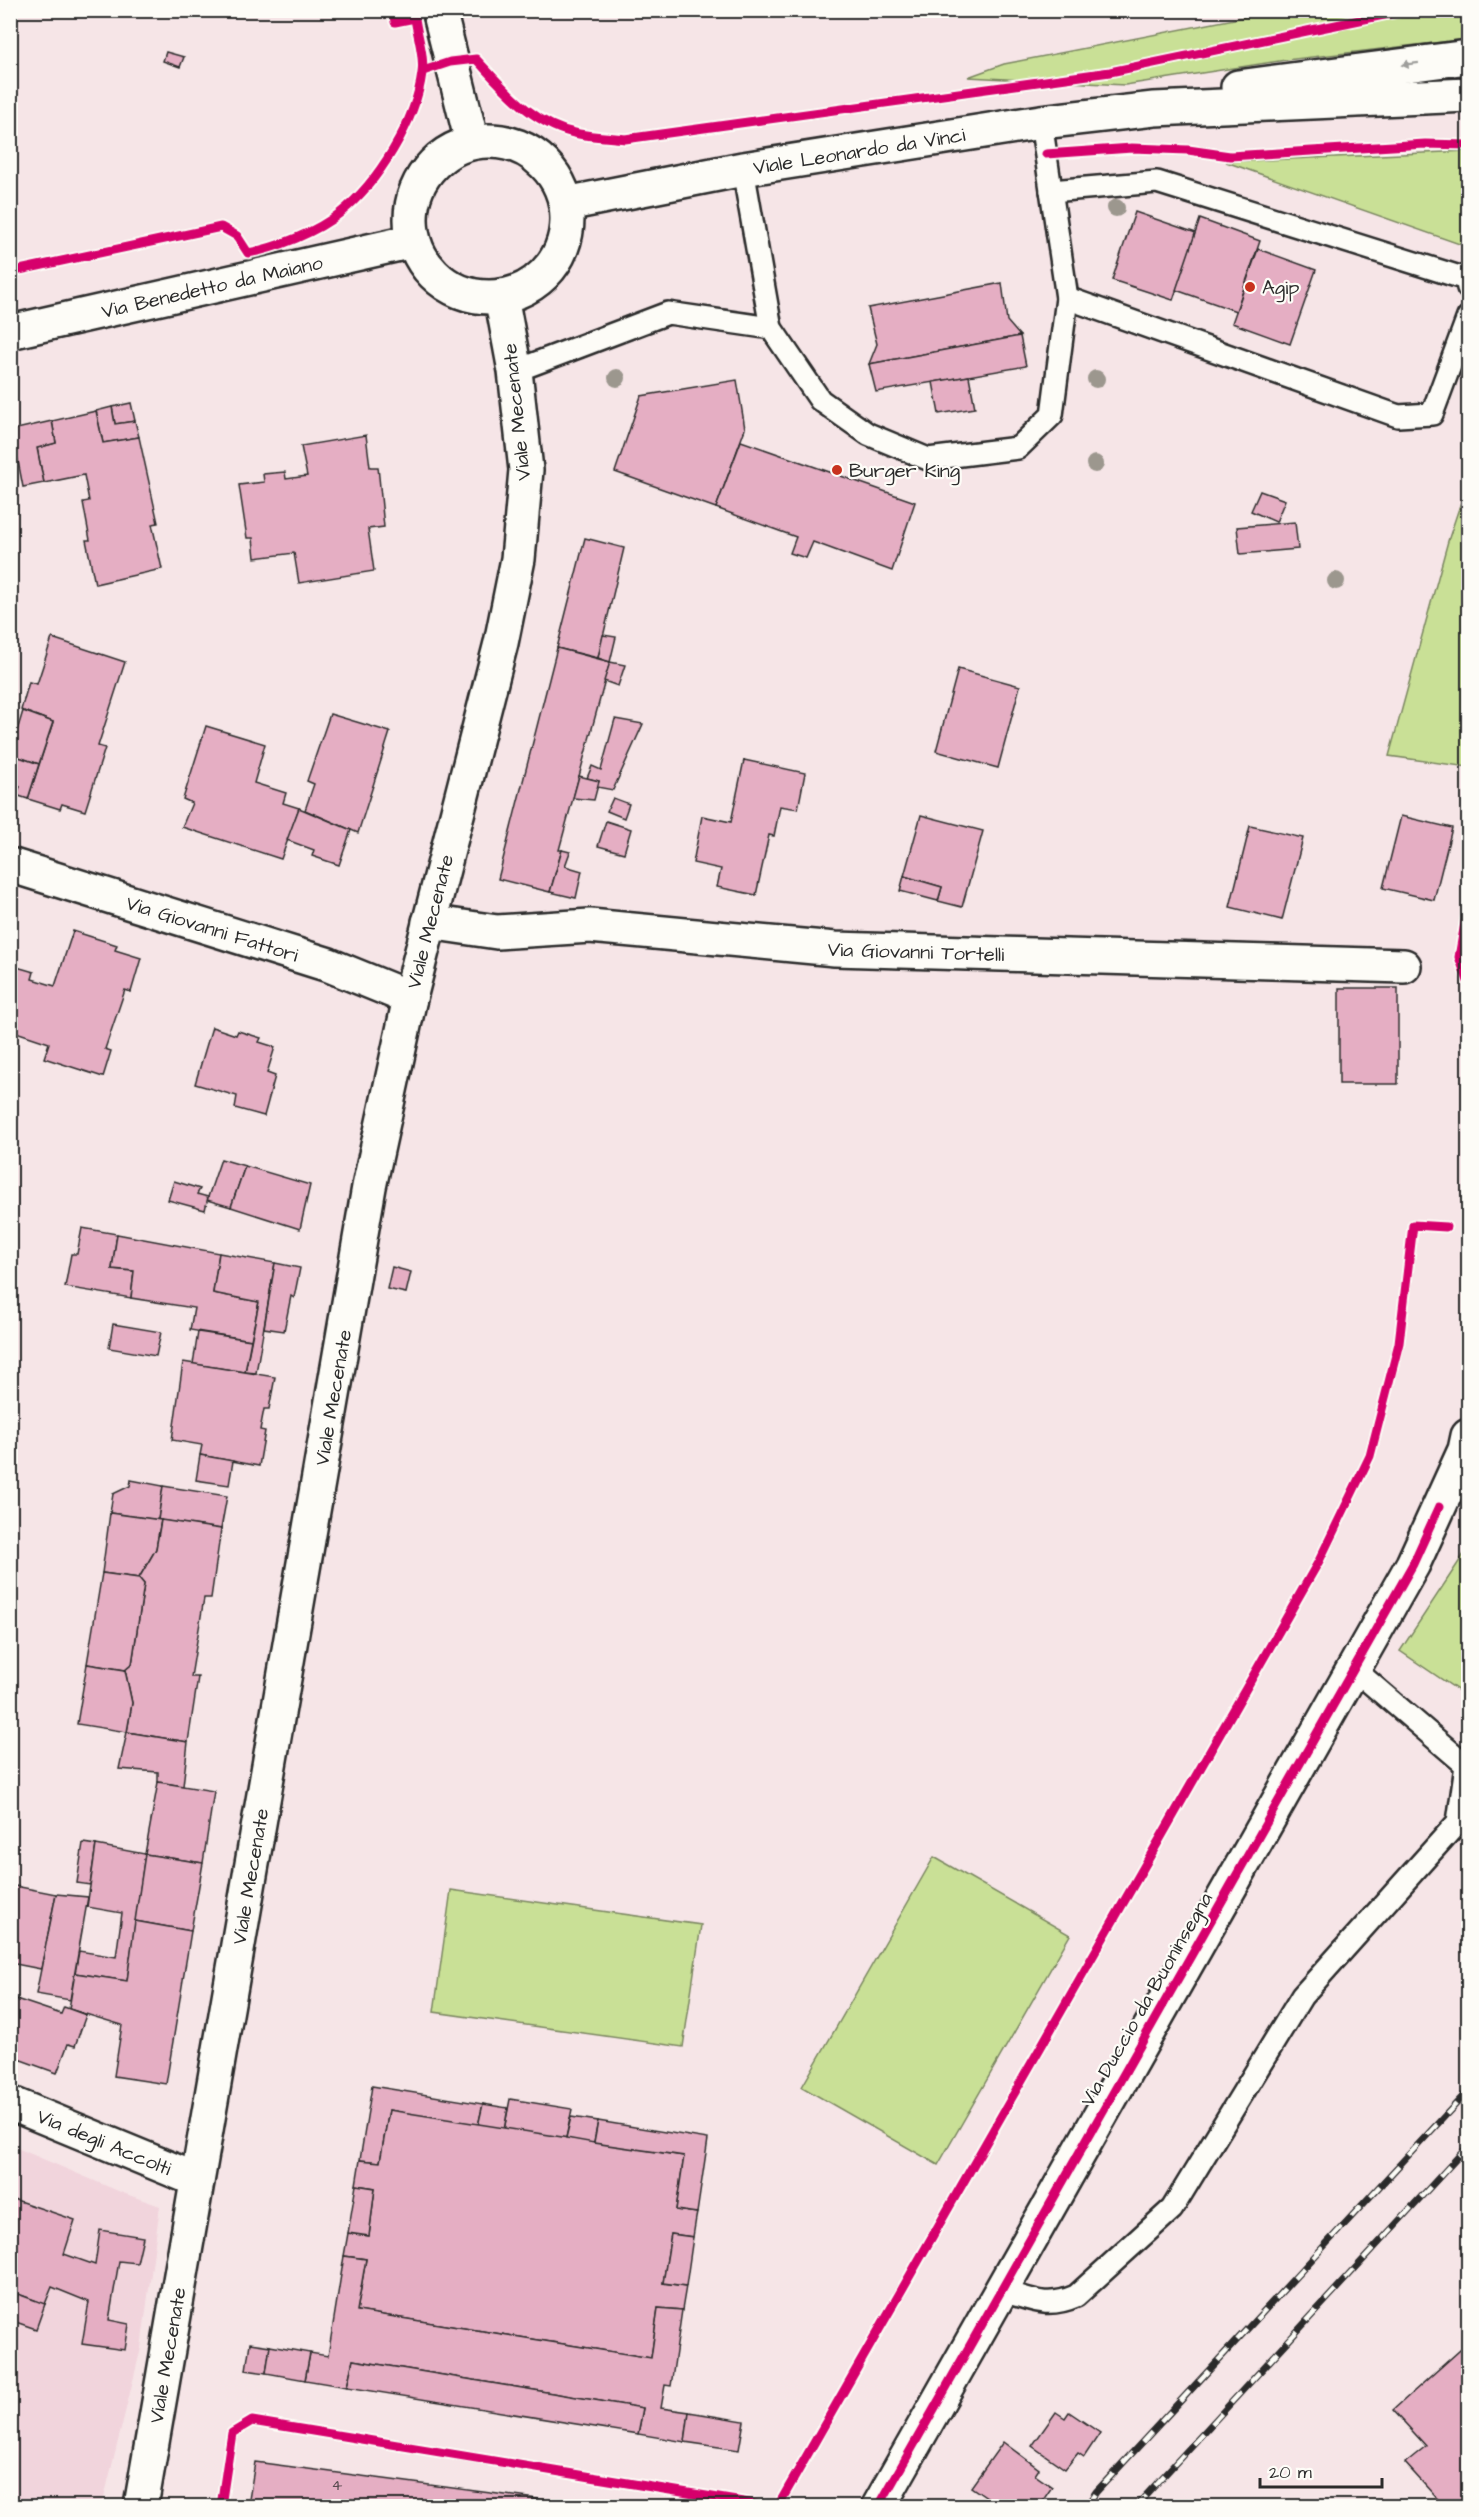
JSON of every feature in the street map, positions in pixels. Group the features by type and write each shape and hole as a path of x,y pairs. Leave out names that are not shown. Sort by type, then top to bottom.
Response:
{"main road":[{"path":"439,10 472,142"},
{"name":"Viale Leonardo da Vinci","path":"1154,109 1244,85 1468,57"},
{"name":"Viale Leonardo da Vinci","path":"566,204 743,169 1041,122 1154,109 1468,95"},
{"path":"1154,109 1341,121 1468,118"},
{"path":"493,141 513,144 532,153 547,167 559,184 566,204 567,224 563,245 553,263 530,285 501,296 478,297 447,284 438,278 423,261 413,241 410,219 413,199 422,179 435,162 452,150 472,142 493,141"},
{"name":"Via Benedetto da Maiano","path":"10,332 413,241"},
{"name":"Viale Mecenate","path":"141,2506 369,1187 410,998 501,643 518,559 526,470 515,371 501,296"},
{"name":"Via Giovanni Fattori","path":"10,865 329,965 410,998"},
{"name":"Via Giovanni Tortelli","path":"429,922 496,932 590,926 835,949 1404,966"},
{"name":"Via Duccio da Buoninsegna","path":"879,2506 1413,1564 1468,1436"},
{"name":"Via degli Accolti","path":"10,2103 197,2180"}],"lane":[{"path":"743,169 771,328 820,400 868,434 928,459 1018,448 1052,415 1066,298 1041,122"},
{"path":"1051,191 1157,183 1466,279 1468,288"},
{"path":"1066,298 1398,416 1432,414 1468,316"},
{"path":"515,371 668,313 771,328"},
{"path":"1002,2291 1044,2303 1059,2304 1076,2296 1172,2209 1302,1996 1458,1822 1466,1765 1354,1669"}],"shaded area":[{"path":"10,2145 123,2193 160,2206 141,2348 102,2506 11,2506"}],"green space":[{"path":"1280,10 1468,11 1468,39 1286,60 1125,85 968,77 1004,64"},
{"path":"1468,151 1468,247 1226,162"},
{"path":"1468,481 1468,767 1389,756 1448,541"},
{"path":"1468,1548 1468,1697 1400,1651"},
{"path":"934,1857 1070,1935 938,2165 802,2087"},
{"path":"451,1890 701,1925 683,2047 434,2012"}],"building":[{"path":"166,52 184,57 180,67 163,61"},
{"path":"1135,212 1196,233 1173,300 1112,280"},
{"path":"1200,219 1260,241 1236,311 1176,290"},
{"path":"1258,249 1316,270 1290,344 1232,323"},
{"path":"1002,283 1007,321 1020,336 869,364 877,344 868,308"},
{"path":"1020,336 1026,366 876,392 869,364"},
{"path":"969,376 975,408 939,414 933,382"},
{"path":"737,380 745,429 716,508 615,472 641,396"},
{"path":"131,403 135,421 115,424 112,407"},
{"path":"112,407 115,424 135,421 139,437 103,443 96,411"},
{"path":"96,411 103,443 139,437 158,523 152,524 162,569 95,584 86,540 90,540 83,502 89,501 84,475 44,483 37,448 56,443 52,421"},
{"path":"52,421 56,443 37,448 44,483 23,487 12,430"},
{"path":"366,435 370,467 378,467 384,527 368,529 374,571 299,583 294,553 255,558 253,538 247,538 239,485 264,482 263,474 285,472 286,479 307,476 301,446"},
{"path":"741,441 915,502 892,571 813,542 806,558 790,553 796,537 716,508"},
{"path":"1260,491 1285,500 1276,522 1251,511"},
{"path":"1295,522 1298,549 1240,554 1237,527"},
{"path":"585,538 624,548 598,658 557,648"},
{"path":"603,635 616,637 610,662 598,658"},
{"path":"52,638 125,662 98,746 105,748 85,811 62,804 60,809 28,799 53,722 21,710 29,682 37,684"},
{"path":"557,648 610,662 559,850 562,850 550,892 498,879"},
{"path":"610,662 625,665 618,686 604,681"},
{"path":"958,669 1020,686 998,768 936,751"},
{"path":"23,711 53,722 39,764 10,754"},
{"path":"330,714 390,732 358,833 305,810 314,784 307,781"},
{"path":"615,719 643,724 613,790 597,787 599,781 587,778 592,766 601,770"},
{"path":"206,726 265,744 254,783 286,793 283,803 299,808 281,859 182,827 192,803 183,799"},
{"path":"10,754 39,764 28,799 16,795 20,787 10,783"},
{"path":"744,760 805,773 798,809 780,806 774,836 769,835 756,895 717,887 721,869 693,863 702,816 731,822"},
{"path":"579,776 599,781 594,800 573,798"},
{"path":"613,798 629,804 624,818 607,811"},
{"path":"299,808 351,830 339,865 312,856 314,850 287,840"},
{"path":"921,815 983,831 962,907 938,901 942,887 904,876"},
{"path":"1401,816 1452,828 1434,900 1383,888"},
{"path":"606,821 631,829 624,853 598,846"},
{"path":"1250,826 1303,838 1282,920 1230,907"},
{"path":"562,850 570,852 565,866 582,871 576,898 550,892"},
{"path":"904,876 942,887 938,901 900,891"},
{"path":"73,931 117,945 115,950 141,958 131,992 125,990 105,1049 111,1051 103,1077 44,1058 49,1043 10,1030 10,965 34,972 32,979 55,986"},
{"path":"1339,988 1398,988 1398,1084 1339,1084"},
{"path":"212,1027 236,1035 238,1031 261,1038 259,1042 275,1047 267,1073 275,1076 264,1116 235,1108 237,1096 195,1084"},
{"path":"221,1159 245,1166 231,1207 207,1200"},
{"path":"245,1166 310,1185 300,1229 231,1207"},
{"path":"174,1181 200,1189 197,1194 208,1197 205,1210 168,1200"},
{"path":"82,1228 117,1234 112,1269 134,1271 131,1298 65,1287 71,1254 77,1254"},
{"path":"117,1234 219,1253 213,1293 259,1302 251,1340 190,1330 194,1308 131,1298 134,1271 112,1269"},
{"path":"219,1253 275,1263 256,1373 245,1372 259,1302 213,1293"},
{"path":"275,1263 300,1268 294,1298 291,1296 284,1331 264,1328"},
{"path":"392,1267 411,1272 406,1293 387,1289"},
{"path":"113,1324 161,1332 156,1356 109,1348"},
{"path":"198,1332 251,1340 245,1372 193,1364"},
{"path":"183,1362 275,1377 269,1409 264,1409 260,1430 265,1431 259,1466 200,1455 202,1445 172,1440"},
{"path":"200,1455 233,1461 229,1485 196,1480"},
{"path":"131,1480 163,1486 158,1520 110,1513 113,1494 130,1486"},
{"path":"163,1486 227,1496 221,1529 158,1520"},
{"path":"110,1513 161,1520 156,1549 139,1578 102,1573"},
{"path":"161,1520 221,1529 211,1598 204,1598 191,1677 198,1677 188,1742 127,1732 132,1703 125,1670 132,1664 144,1584 139,1578 156,1549"},
{"path":"102,1573 139,1578 144,1584 132,1664 125,1670 87,1664"},
{"path":"87,1664 125,1670 132,1703 127,1732 77,1724"},
{"path":"127,1732 188,1742 183,1786 158,1782 158,1772 119,1769"},
{"path":"158,1782 214,1791 203,1863 145,1854"},
{"path":"83,1843 96,1845 90,1885 77,1883"},
{"path":"96,1845 145,1854 127,1981 75,1973 79,1951 116,1957 122,1913 87,1907"},
{"path":"145,1854 203,1863 191,1931 135,1921"},
{"path":"10,1885 56,1894 41,1969 10,1963"},
{"path":"56,1894 88,1897 70,2000 36,1994"},
{"path":"135,1921 191,1931 166,2084 114,2076 122,2025 69,2009 75,1973 127,1981"},
{"path":"10,1997 61,2014 64,2007 86,2015 75,2046 68,2044 57,2073 10,2056"},
{"path":"372,2086 483,2104 478,2126 389,2110 380,2162 360,2160"},
{"path":"510,2099 572,2109 566,2138 504,2130"},
{"path":"483,2104 508,2108 504,2130 478,2126"},
{"path":"389,2110 684,2156 676,2210 697,2213 693,2237 671,2234 663,2283 686,2286 682,2310 658,2308 651,2358 357,2311 366,2259 344,2256 348,2233 369,2236 375,2188 356,2185 360,2160 380,2162"},
{"path":"571,2117 598,2121 594,2143 566,2138"},
{"path":"598,2121 708,2139 697,2213 676,2210 684,2156 594,2143"},
{"path":"356,2185 375,2188 369,2236 348,2233"},
{"path":"10,2198 75,2220 64,2254 95,2265 100,2230 143,2237 137,2263 119,2261 109,2320 129,2324 125,2350 82,2344 89,2302 52,2287 45,2304 18,2294 10,2316"},
{"path":"671,2234 693,2237 686,2286 663,2283"},
{"path":"344,2256 366,2259 357,2311 651,2358 658,2308 682,2310 671,2386 665,2385 661,2408 689,2412 685,2442 638,2434 643,2408 353,2360 347,2387 305,2380 310,2353 328,2356"},
{"path":"18,2294 45,2304 36,2329 10,2320"},
{"path":"250,2343 270,2346 266,2373 246,2370"},
{"path":"1468,2343 1468,2506 1444,2506 1405,2463 1426,2446 1393,2410"},
{"path":"270,2346 310,2353 305,2380 266,2373"},
{"path":"353,2360 643,2408 638,2434 347,2387"},
{"path":"689,2412 744,2421 739,2450 685,2442"},
{"path":"1056,2412 1065,2418 1069,2412 1100,2433 1084,2457 1078,2453 1065,2469 1032,2446"},
{"path":"1003,2442 1039,2469 1035,2475 1052,2487 1039,2506 993,2506 994,2503 971,2487"},
{"path":"255,2462 590,2506 248,2506"}],"railway":[{"path":"1087,2506 1096,2492 1468,2091"},
{"path":"1136,2506 1468,2146"}],"cycle path":[{"path":"10,272 221,227 237,236 248,253 296,238 331,220 354,200 381,168 403,130 418,92 422,60 415,18 395,22 393,10"},
{"path":"423,71 450,62 476,59 522,105 548,123 579,134 625,139 1110,72 1408,10"},
{"path":"1046,154 1132,148 1188,150 1230,156 1425,144 1468,145"},
{"path":"1468,906 1459,957 1468,981"},
{"path":"778,2506 1319,1561 1370,1456 1399,1343 1413,1225 1446,1227"},
{"path":"879,2506 1413,1564 1439,1507"},
{"path":"221,2506 232,2433 252,2421 767,2506"}],"place":[{"name":"Agip","path":"1250,287"},
{"name":"Burger King","path":"837,470"}]}
